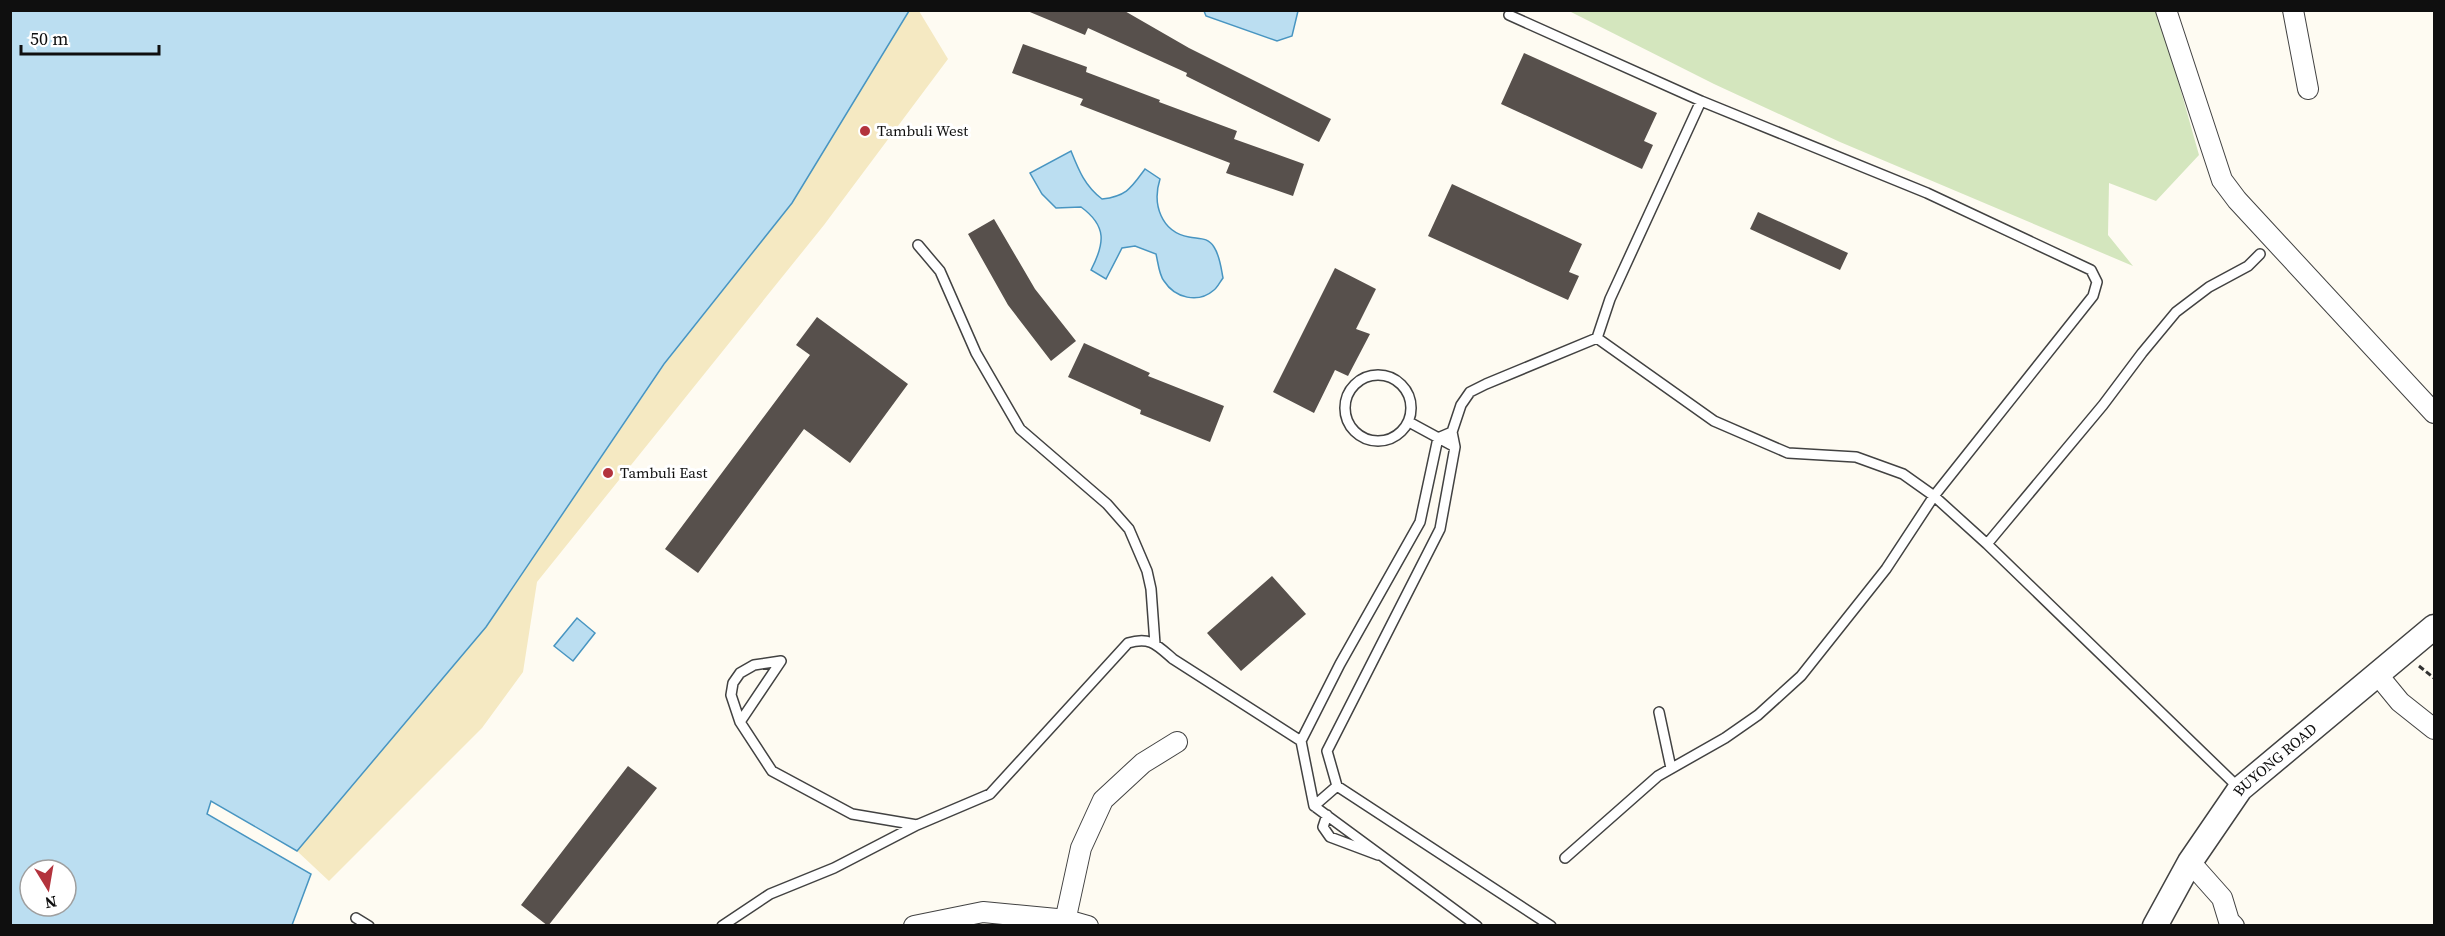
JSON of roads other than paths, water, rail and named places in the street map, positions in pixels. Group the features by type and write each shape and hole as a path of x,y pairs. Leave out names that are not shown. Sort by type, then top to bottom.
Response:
{"street":[{"path":"2166,10 2222,180 2237,200 2434,413"},
{"path":"2294,11 2308,89"},
{"name":"BUYONG ROAD","path":"2155,926 2190,862 2240,789 2434,627"},
{"path":"2378,674 2400,702 2434,729"},
{"path":"1066,923 1082,848 1103,800 1143,763 1176,742"},
{"path":"2190,862 2222,898 2229,921 2234,926"},
{"path":"914,926 983,912 1089,926"}],"lane":[{"path":"1509,15 1701,101 1927,193 2091,270 2097,282 2093,296 1934,496 1886,569 1801,676 1758,715 1725,738 1671,768 1640,791 1565,858"},
{"path":"1551,926 1337,786 1327,751 1440,529 1455,447 1452,432 1461,405 1470,392 1597,338 1610,299 1701,101"},
{"path":"918,245 940,271 976,353 1020,429 1107,504 1129,529 1147,570 1151,589 1155,644"},
{"path":"1987,544 2103,405 2176,312 2209,287 2248,266 2260,254"},
{"path":"1597,338 1714,421 1788,453 1856,456 1902,474 1934,496 1987,544 2240,789"},
{"path":"1375,374 1397,380 1411,399 1409,422 1393,438 1369,441 1350,428 1344,405 1354,384 1375,374"},
{"path":"1409,422 1455,447"},
{"path":"1438,438 1452,432"},
{"path":"1438,438 1420,522 1340,664 1301,741 1314,806 1477,926"},
{"path":"1428,491 1446,497"},
{"path":"1420,522 1440,529"},
{"path":"722,926 770,894 834,868 917,825 990,794 1128,643 1141,639 1155,644 1173,659 1301,741"},
{"path":"740,722 781,661 754,665 740,673 733,683 731,695 740,722 772,771 852,814 917,825"},
{"path":"1659,712 1671,768"},
{"path":"1314,806 1337,786"},
{"path":"1327,815 1323,826 1330,837 1390,860"},
{"path":"356,918 369,926"}],"water":[{"path":"10,11 909,11 792,203 664,364 486,627 297,851 211,801 207,814 311,874 292,925 11,925"},
{"path":"1204,11 1298,11 1292,36 1277,41 1206,16"},
{"path":"1071,151 1087,183 1102,199 1117,196 1128,190 1145,169 1160,179 1158,207 1165,223 1179,234 1209,242 1216,251 1223,278 1215,289 1201,297 1194,298 1174,292 1162,278 1156,254 1135,246 1122,248 1106,279 1091,270 1101,243 1096,221 1081,207 1056,208 1042,194 1030,173"},
{"path":"577,618 595,633 573,661 554,646"}],"place":[{"name":"Tambuli West","path":"865,131"},
{"name":"Tambuli East","path":"608,473"}]}
